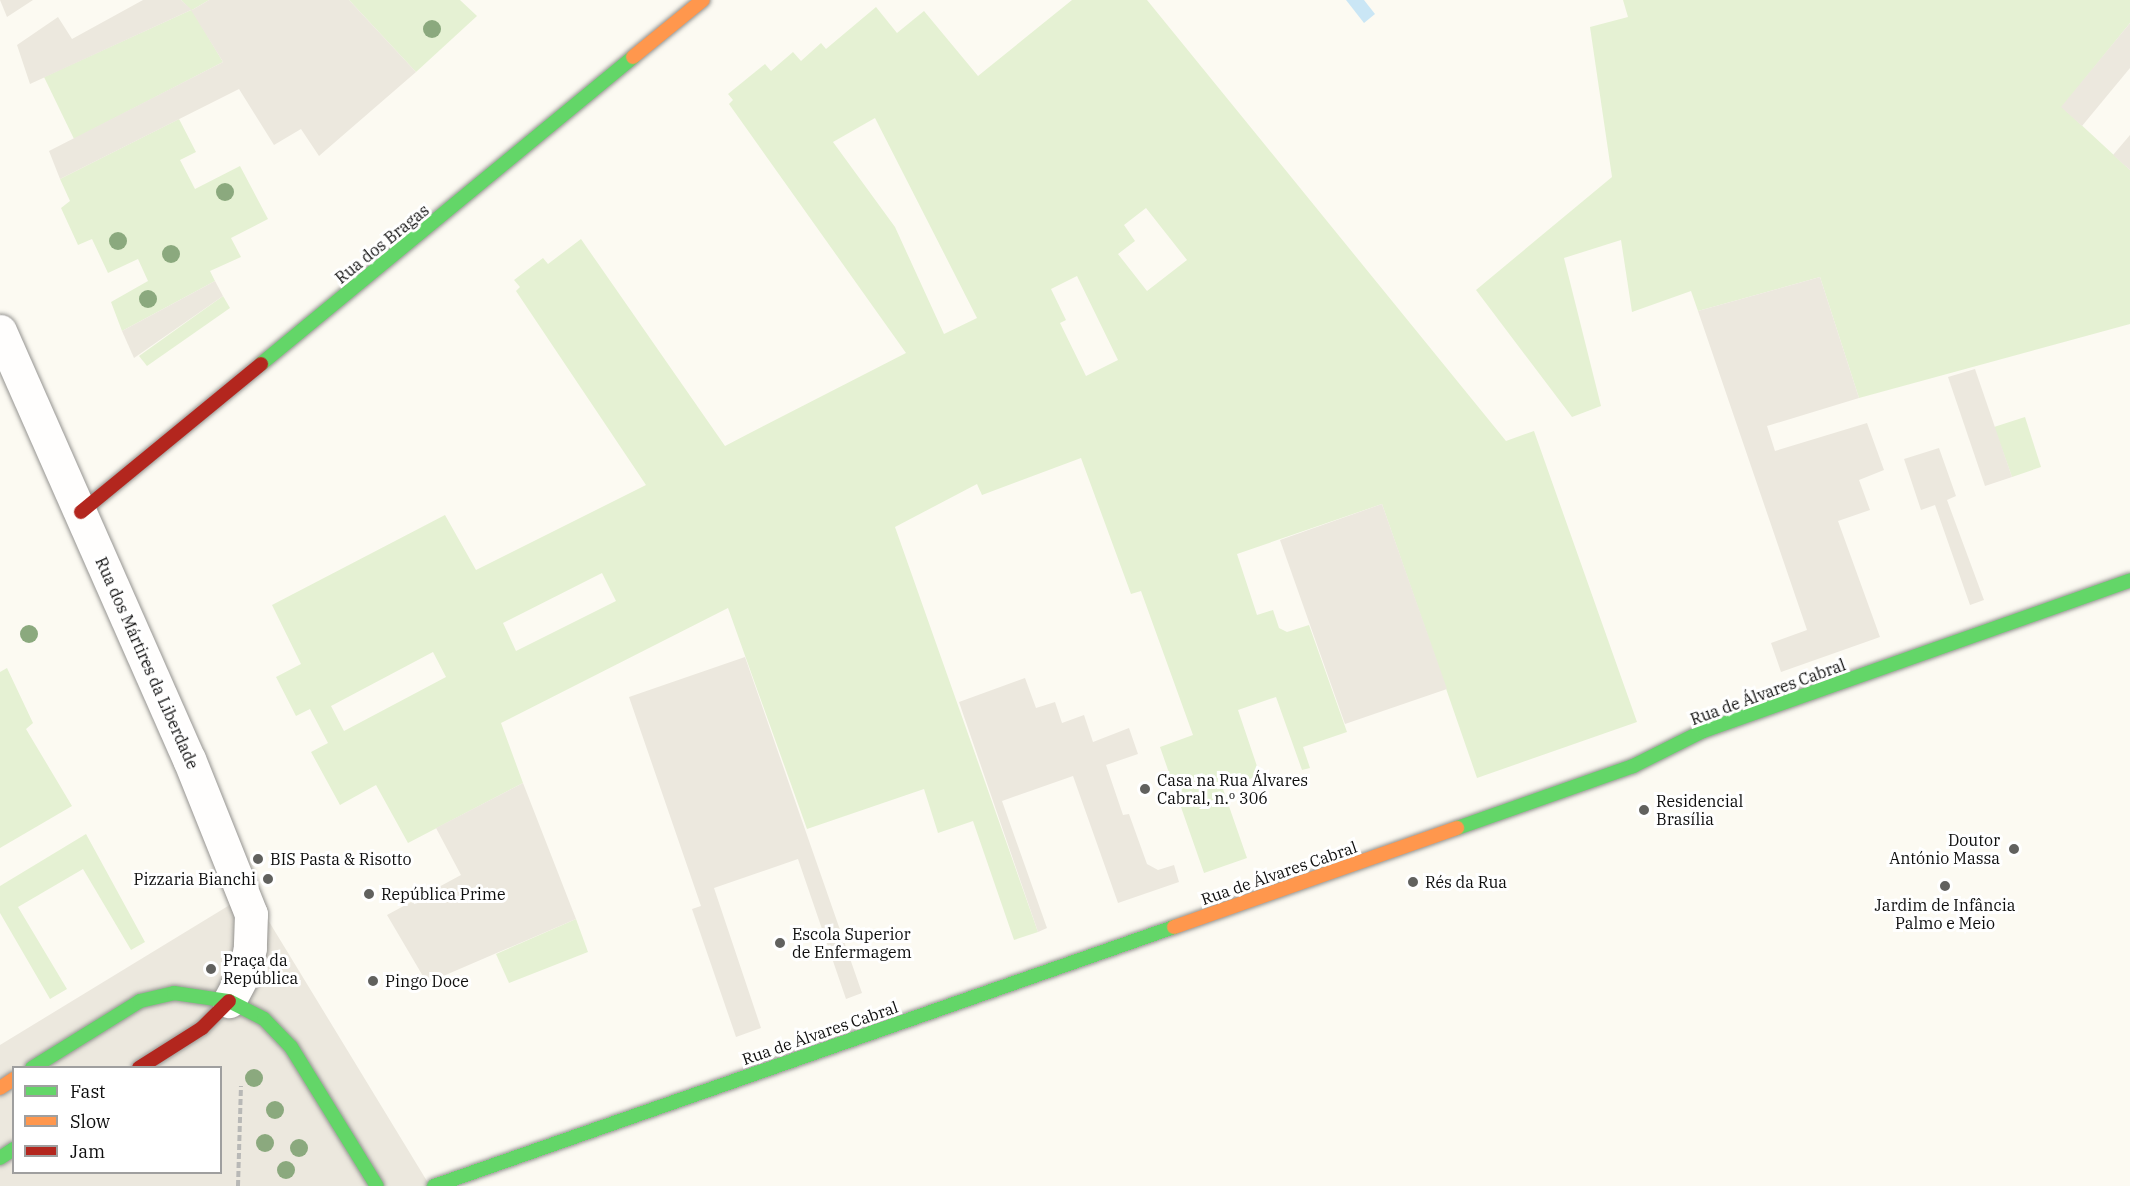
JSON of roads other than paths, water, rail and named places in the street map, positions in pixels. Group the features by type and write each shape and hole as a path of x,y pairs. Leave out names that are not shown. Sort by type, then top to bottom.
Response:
{"main road":[{"name":"Rua dos Bragas","path":"81,512 703,0"},
{"name":"Rua de Álvares Cabral","path":"434,1186 1633,766 1703,731 2130,581"},
{"path":"35,1066 140,1001 183,993 230,1001 264,1019 291,1047 377,1186"},
{"path":"142,1066 201,1028 230,1001"}],"street":[{"name":"Rua dos Mártires da Liberdade","path":"0,331 189,759 251,914 250,948 244,973 230,1001"}],"water":[{"path":"1346,0 1364,0 1375,14 1364,23"}],"place":[{"name":"Casa na Rua Álvares Cabral, n.º 306","path":"1145,789"},
{"name":"Residencial Brasília","path":"1644,810"},
{"name":"Doutor António Massa","path":"2014,849"},
{"name":"BIS Pasta & Risotto","path":"258,859"},
{"name":"Pizzaria Bianchi","path":"268,879"},
{"name":"Rés da Rua","path":"1413,882"},
{"name":"Jardim de Infância Palmo e Meio","path":"1945,886"},
{"name":"República Prime","path":"369,894"},
{"name":"Escola Superior de Enfermagem","path":"780,943"},
{"name":"Praça da República","path":"211,969"},
{"name":"Pingo Doce","path":"373,981"}]}
